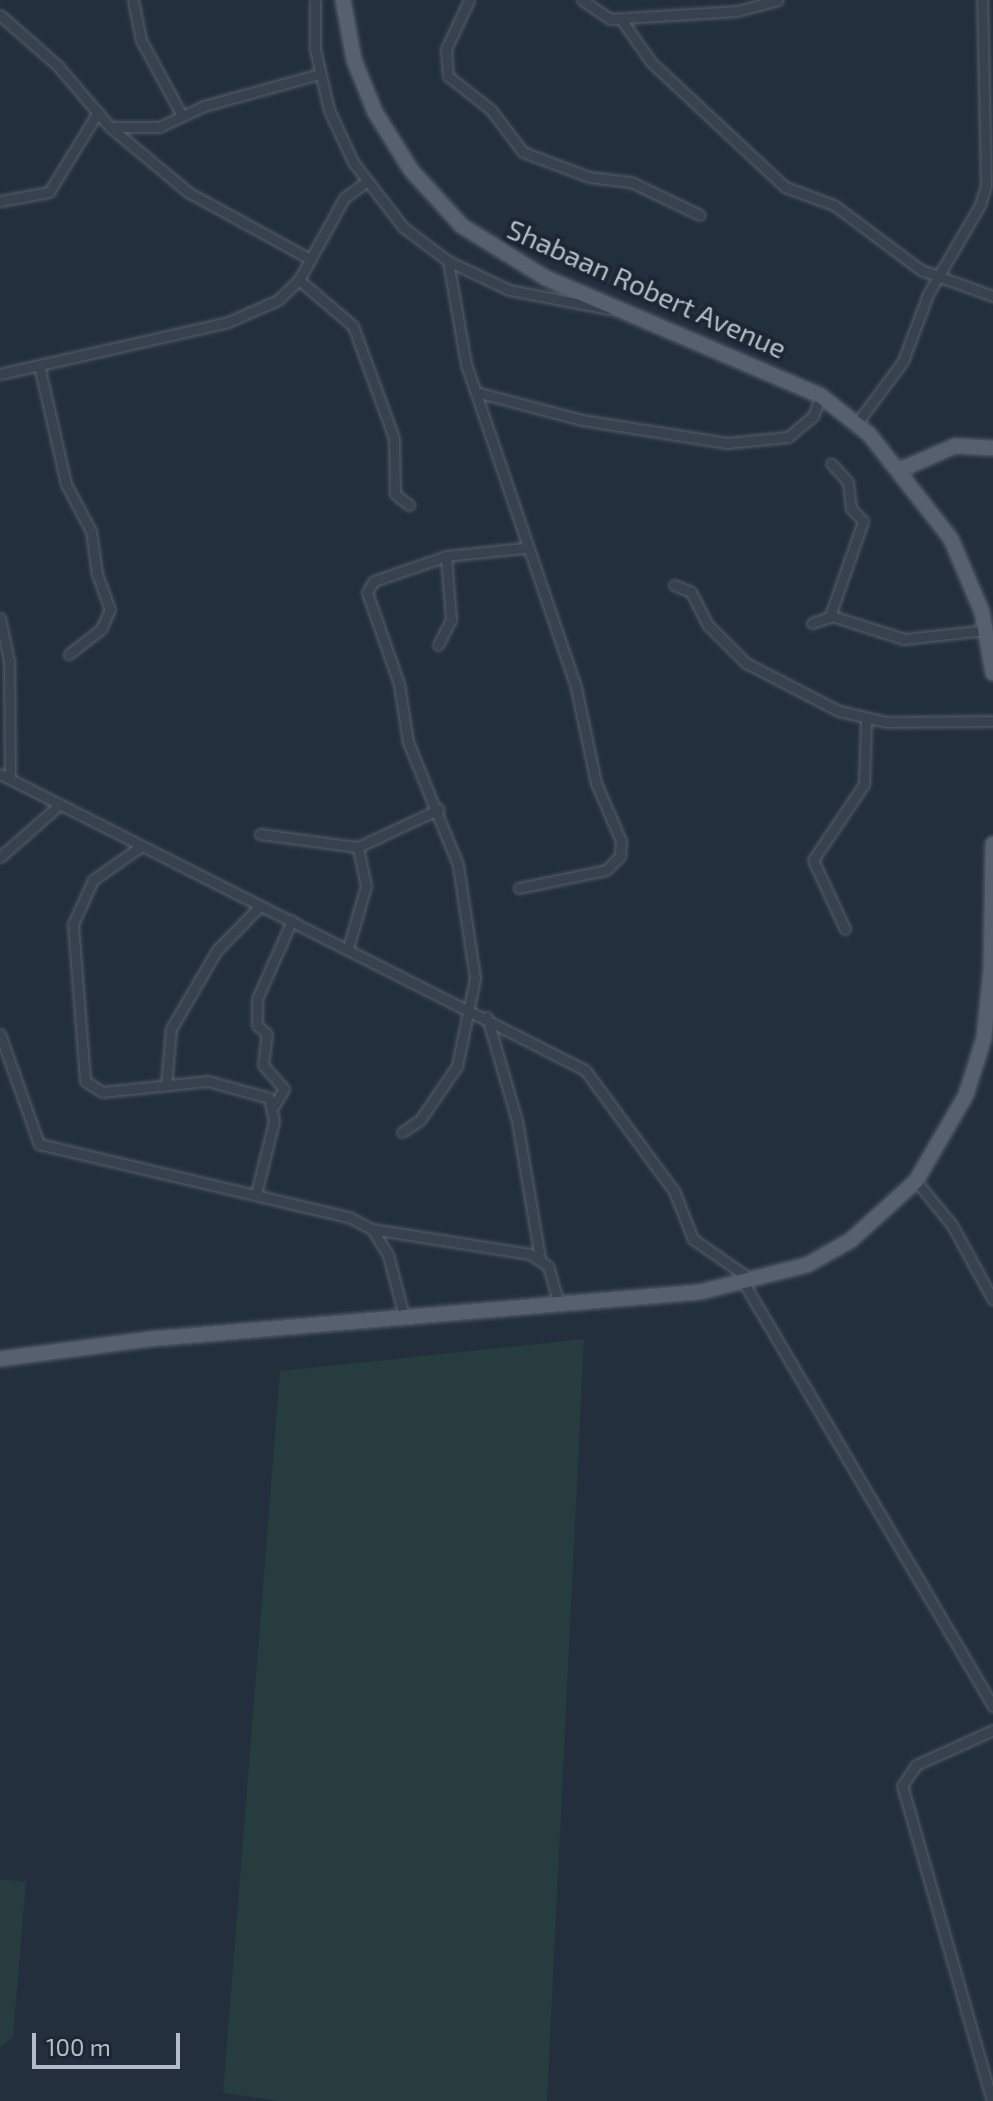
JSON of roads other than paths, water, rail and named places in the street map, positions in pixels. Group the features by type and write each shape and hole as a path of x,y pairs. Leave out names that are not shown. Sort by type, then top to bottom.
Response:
{"main road":[{"name":"Shabaan Robert Avenue","path":"343,0 354,60 375,112 440,207 491,248 623,311 821,396 869,434 902,469 951,539 985,630 993,673"},
{"path":"902,469 955,446 993,448"},
{"path":"0,1359 750,1283 807,1265 851,1240 916,1181 966,1095 984,1038 993,844"}],"street":[{"path":"133,0 141,40 181,114"},
{"path":"315,0 319,74 341,138 366,182 403,227 448,261 509,290 623,311"},
{"path":"469,0 446,49 448,76 491,110 523,152 589,177 631,182 700,215"},
{"path":"582,0 600,16 621,19 660,11 737,11 778,0"},
{"path":"857,423 903,361 938,276 962,240 989,184 982,0"},
{"path":"0,15 110,127 203,202 310,259"},
{"path":"621,19 651,62 785,187 834,205 902,259 993,296"},
{"path":"110,127 159,127 181,114 319,74"},
{"path":"0,201 49,192 98,112"},
{"path":"0,374 228,322 278,300 299,280 344,198 366,182"},
{"path":"448,261 458,336 524,548 576,688 596,783 622,850 606,870 589,877 519,888"},
{"path":"299,280 330,300 353,326 394,438 395,494 409,505"},
{"path":"39,365 66,484 91,531 99,585 110,609 101,629 69,654"},
{"path":"476,392 582,420 727,443 788,437 813,416 821,396"},
{"path":"830,616 863,521 851,508 848,482 831,463"},
{"path":"402,1132 420,1120 451,1077 475,978 464,887 439,809 408,742 399,684 367,592 374,581 446,556 524,548"},
{"path":"438,645 451,620 446,556"},
{"path":"674,585 691,592 708,625 746,663 866,719 993,721"},
{"path":"812,623 830,616 904,639 985,630"},
{"path":"0,618 9,661 10,778"},
{"path":"845,929 813,860 864,784 866,719"},
{"path":"0,774 140,847 470,1008 585,1070 674,1191 693,1239 750,1283 993,1706"},
{"path":"0,857 59,805"},
{"path":"260,834 358,847 439,809"},
{"path":"140,847 130,859 108,866 78,905 73,941 84,1008 83,1069 91,1088 102,1092 218,1082 260,1094 274,1106"},
{"path":"348,948 366,886 358,847"},
{"path":"166,1085 171,1029 217,950 260,906"},
{"path":"256,1194 274,1106 284,1089 261,1060 267,1034 256,1023 257,999 270,982 278,943 292,920"},
{"path":"487,1017 517,1121 540,1258 552,1273 559,1304"},
{"path":"0,1034 39,1144 321,1208 372,1229 540,1258"},
{"path":"916,1181 952,1225 993,1300"},
{"path":"372,1229 390,1260 404,1316"},
{"path":"992,2101 902,1786 916,1765 993,1730"}]}
